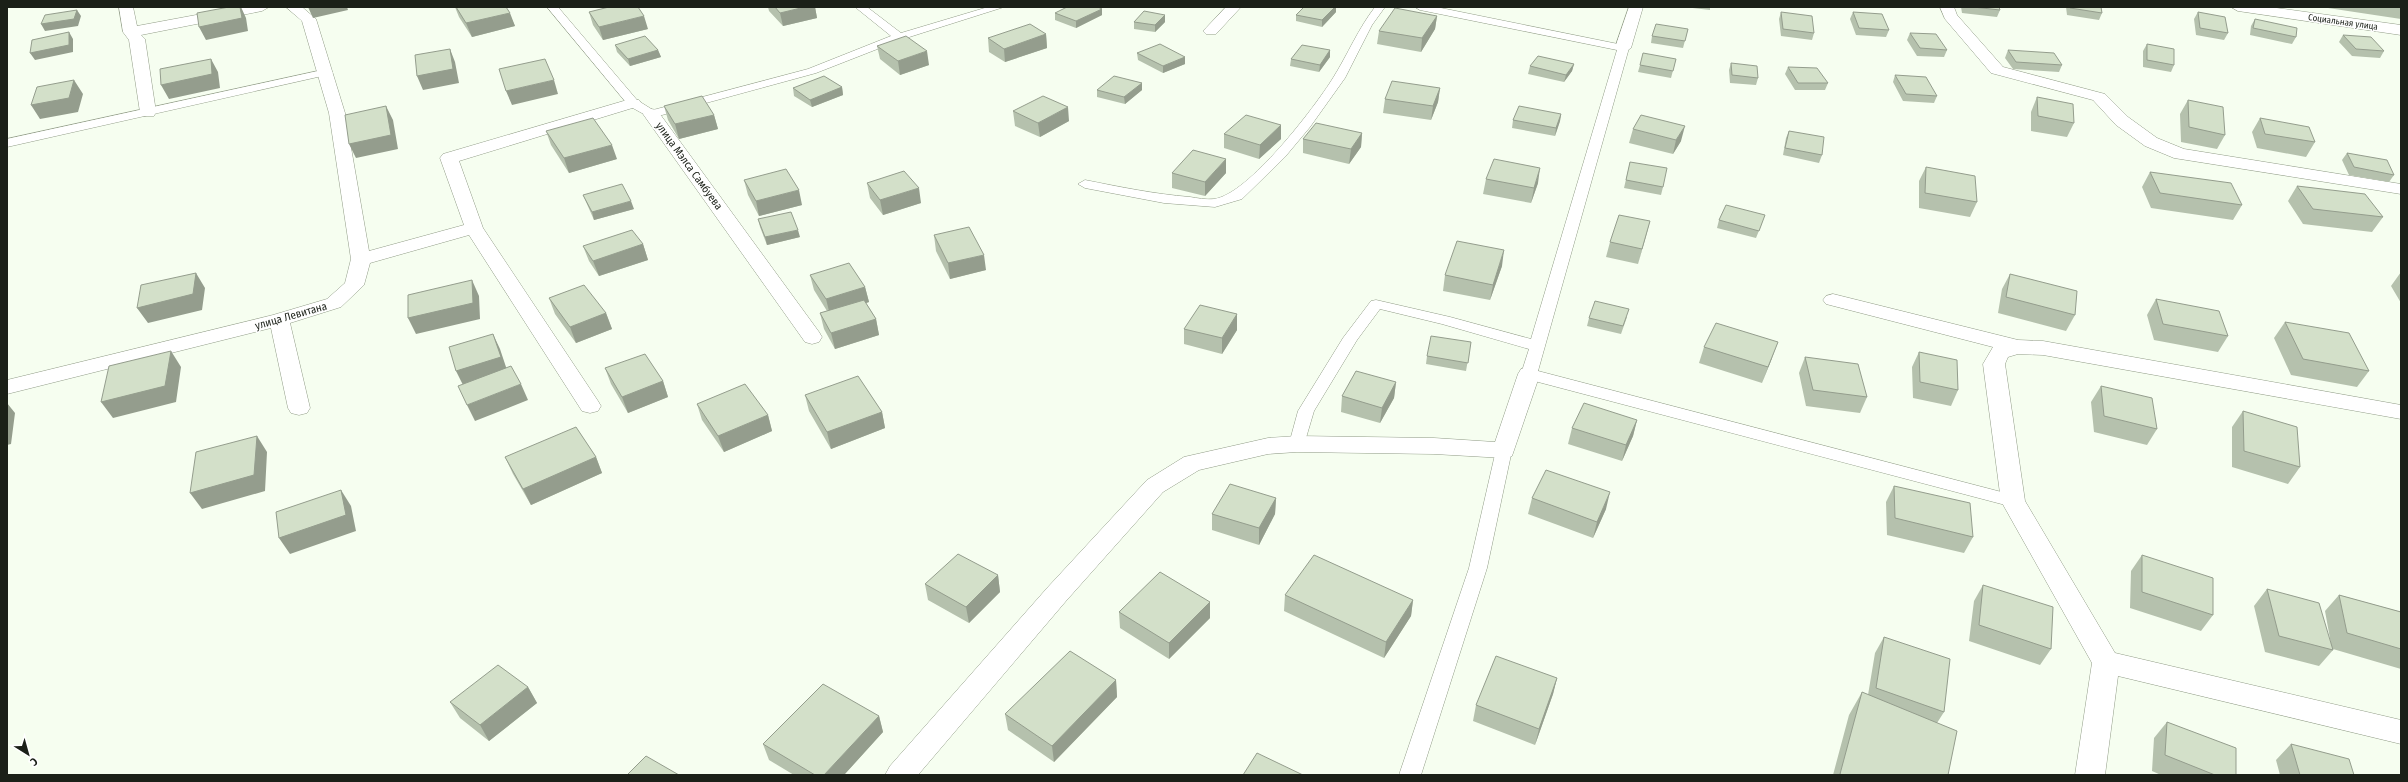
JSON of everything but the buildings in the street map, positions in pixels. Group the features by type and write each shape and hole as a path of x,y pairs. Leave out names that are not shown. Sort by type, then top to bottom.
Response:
{"street":[{"path":"126,7 131,32 137,39 148,112"},
{"path":"131,32 262,7"},
{"name":"улица Левитана","path":"7,387 279,320 334,303 354,285 361,259 337,112 327,72 309,19 293,7"},
{"path":"1211,31 1234,7"},
{"path":"1623,48 1636,7"},
{"path":"1947,7 1950,16 1997,70 2098,97 2122,121 2158,145 2188,155 2401,189"},
{"name":"Социальная улица","path":"2238,7 2401,30"},
{"path":"590,406 474,228 449,158 633,102"},
{"name":"улица Мэлса Самбуева","path":"652,114 812,337"},
{"path":"361,259 474,228"},
{"path":"1832,300 2018,347 2044,348 2401,412"},
{"path":"279,320 299,408"},
{"path":"2018,347 2000,352 1994,364 2013,501 2106,662 2090,775"},
{"path":"900,775 1057,594 1155,486 1192,462 1268,446 1298,444 1434,446 1504,450 1529,374"},
{"path":"2106,662 2401,732"}],"lane":[{"name":"улица Мэлса Самбуева","path":"552,7 633,102 652,114"},
{"path":"860,7 899,37"},
{"path":"652,114 812,71 899,37 999,7"},
{"path":"1085,184 1171,200 1215,203 1238,196 1281,154 1306,124 1339,78 1367,25 1380,7"},
{"path":"1420,7 1623,48 1529,374 2013,501"},
{"path":"7,143 327,72"},
{"path":"1298,444 1306,411 1351,338 1376,304 1445,320 1537,346"},
{"path":"1410,775 1478,568 1504,450"}]}
